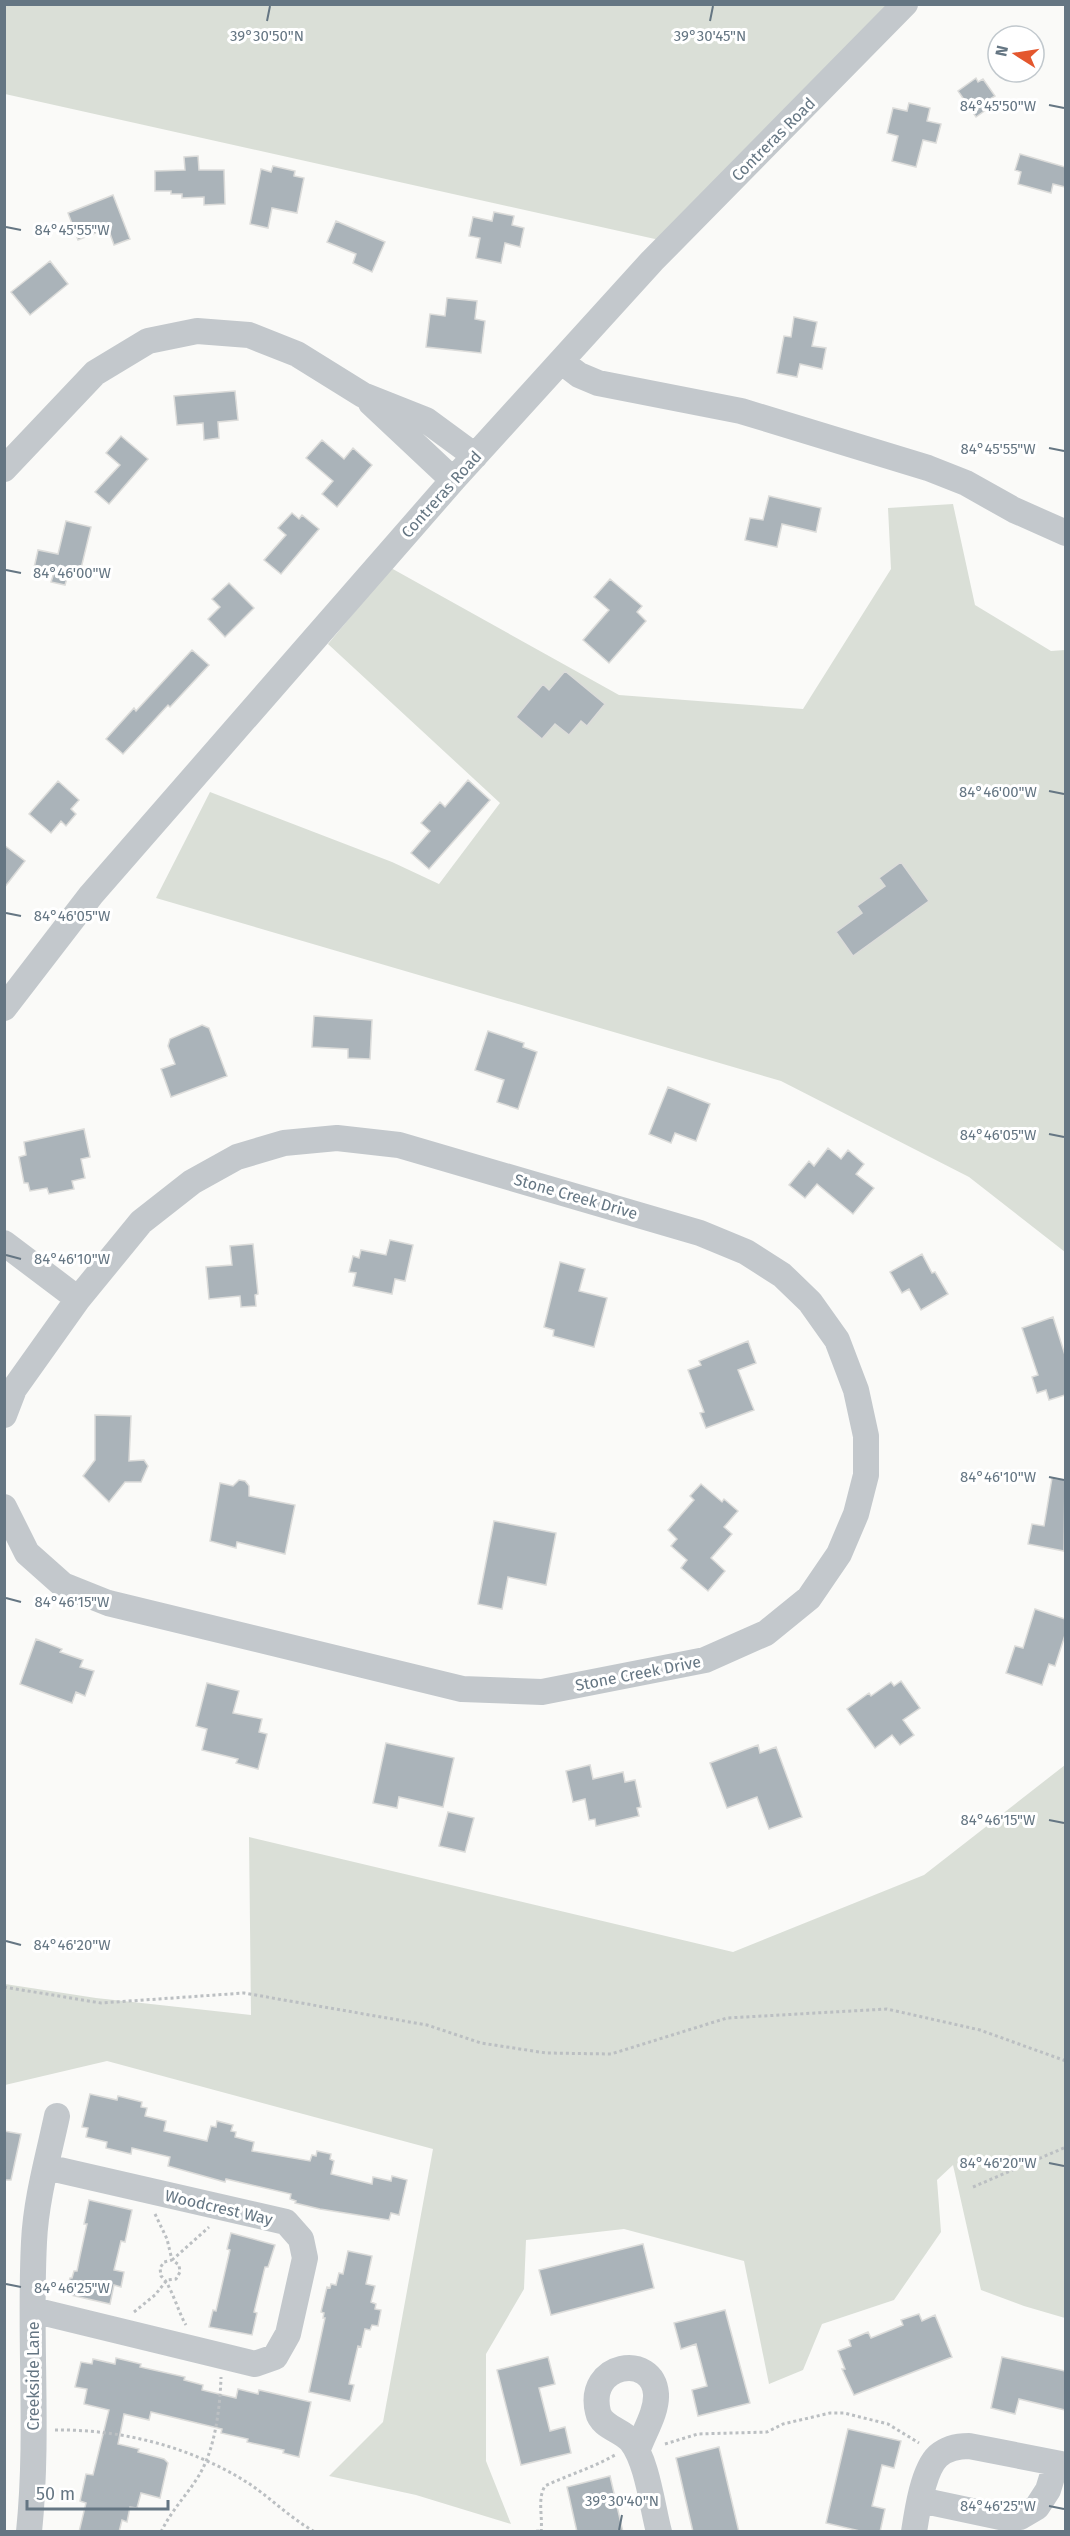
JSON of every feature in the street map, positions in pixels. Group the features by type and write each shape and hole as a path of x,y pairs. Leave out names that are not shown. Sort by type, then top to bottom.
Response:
{"street":[{"name":"Contreras Road","path":"4,1008 92,895 453,480 652,261 905,4"},
{"path":"6,463 95,373 148,341 197,331 249,334 297,354 363,395 426,420 475,456"},
{"path":"562,362 579,375 598,383 741,411 928,468 966,483 1014,510 1065,533"},
{"path":"363,395 408,440 453,480"},
{"name":"Stone Creek Drive","path":"4,1415 14,1389 78,1299 141,1222 192,1182 237,1157 284,1143 337,1138 399,1145 700,1233 746,1252 782,1275 810,1302 837,1340 856,1390 866,1436 866,1475 856,1514 839,1554 809,1599 766,1633 705,1660 542,1692 462,1689 108,1603 63,1585 27,1552 4,1507"},
{"path":"4,1243 78,1299"},
{"name":"Creekside Lane","path":"29,2532 33,2430 34,2242 37,2206 57,2116"},
{"name":"Woodcrest Way","path":"33,2310 255,2364 275,2357 288,2334 304,2258 301,2239 286,2222 46,2167"},
{"path":"914,2532 920,2500 927,2475 938,2456 954,2446 969,2446 1061,2464 1037,2507 1020,2517 1005,2518 920,2500"},
{"path":"641,2448 659,2532"}],"path":[{"path":"4,1987 101,2003 244,1994 427,2025 481,2043 546,2053 611,2054 727,2018 886,2009 980,2030 1065,2061"},
{"path":"973,2187 1065,2148"},
{"path":"109,2329 155,2295 167,2280 176,2279 180,2272 179,2265 172,2260 167,2239 155,2215 128,2186"},
{"path":"161,2532 169,2515 198,2476 206,2461 221,2386 212,2355 177,2310 167,2280 161,2276 160,2268 164,2262 172,2260 190,2242 216,2222 240,2212"},
{"path":"524,2532 541,2531 543,2517 540,2499 544,2486 569,2474 592,2468 641,2448 698,2434 767,2432 783,2424 844,2412 888,2424 929,2447"},
{"path":"33,2430 99,2430 152,2442 206,2461 249,2484 294,2520 315,2532"}],"shaded area":[{"path":"5,5 893,5 664,241 5,94"},
{"path":"953,504 975,605 1051,651 1065,650 1065,1252 969,1177 781,1081 156,898 210,792 392,862 439,884 500,803 328,644 391,568 619,695 803,709 891,569 888,508"},
{"path":"1065,1765 1065,2318 981,2290 953,2165 937,2180 941,2232 894,2300 822,2324 803,2370 769,2384 744,2261 624,2229 526,2240 524,2289 486,2354 486,2461 511,2524 416,2495 329,2476 383,2422 433,2149 107,2061 5,2085 5,1984 96,1998 251,2015 249,1837 733,1952 924,1875"}],"building":[{"path":"976,78 978,82 983,79 995,96 990,99 994,104 976,117 958,91"},
{"path":"909,103 930,108 927,121 941,124 936,143 923,140 916,167 892,161 898,136 887,133 893,108 907,111"},
{"path":"1020,154 1065,167 1065,187 1053,184 1051,193 1018,184 1021,172 1015,170"},
{"path":"198,156 199,170 224,170 225,204 204,205 204,197 182,198 182,194 171,194 171,191 155,191 155,171 185,170 184,157"},
{"path":"273,166 295,171 294,176 304,178 297,213 272,208 268,228 250,224 261,169 271,172"},
{"path":"113,195 130,239 114,245 108,228 78,240 68,213"},
{"path":"494,212 514,216 512,225 524,228 520,247 505,243 501,263 476,258 480,238 469,236 473,217 492,221"},
{"path":"336,221 385,242 372,272 353,263 356,254 327,242"},
{"path":"50,261 68,284 30,315 11,292"},
{"path":"447,298 477,301 475,319 485,321 481,353 426,347 430,314 445,316"},
{"path":"794,317 817,322 812,346 826,348 822,369 800,364 797,377 777,373 784,336 791,337"},
{"path":"235,391 238,420 218,422 219,438 204,440 203,423 177,425 174,396"},
{"path":"121,436 148,459 109,504 95,492 120,465 106,453"},
{"path":"322,440 344,459 353,448 372,465 337,507 322,494 333,481 306,458"},
{"path":"769,496 821,508 816,532 782,524 777,547 745,540 750,518 763,520"},
{"path":"292,513 299,519 302,515 319,529 281,574 264,560 286,535 278,528"},
{"path":"66,521 91,527 79,577 68,575 65,585 51,582 54,573 34,568 38,550 58,554"},
{"path":"610,579 642,606 637,612 646,621 609,663 583,640 609,610 594,597"},
{"path":"229,583 254,608 225,637 208,619 220,607 212,599"},
{"path":"192,650 209,665 123,754 106,739 134,708 136,711"},
{"path":"565,671 605,704 587,726 581,721 569,735 555,724 542,739 516,717 543,684 549,690"},
{"path":"468,780 490,800 429,869 411,853 430,831 421,823 440,802 445,807"},
{"path":"58,781 79,800 71,809 76,814 66,826 61,821 51,833 29,814"},
{"path":"4,845 25,861 4,888"},
{"path":"901,862 929,901 853,956 836,932 862,913 857,906 885,886 879,878"},
{"path":"314,1016 372,1020 370,1059 348,1058 348,1049 312,1047"},
{"path":"202,1025 209,1028 227,1076 171,1097 161,1069 175,1064 168,1046 170,1039"},
{"path":"488,1031 524,1043 523,1047 537,1052 518,1109 497,1102 504,1080 475,1070"},
{"path":"668,1087 710,1104 696,1141 675,1133 671,1143 649,1134"},
{"path":"84,1129 90,1157 81,1159 85,1178 72,1181 74,1189 49,1194 47,1188 30,1191 28,1183 24,1183 19,1157 26,1155 24,1142"},
{"path":"828,1148 841,1159 848,1150 864,1164 856,1174 874,1188 853,1214 817,1184 805,1198 789,1185 809,1161 814,1166"},
{"path":"390,1240 413,1245 405,1281 395,1279 392,1294 353,1286 356,1273 349,1272 353,1256 359,1258 361,1250 386,1255"},
{"path":"253,1244 258,1294 255,1295 256,1306 241,1307 240,1296 209,1299 206,1267 232,1265 230,1246"},
{"path":"922,1254 932,1273 935,1272 948,1294 921,1310 909,1289 902,1293 890,1272"},
{"path":"560,1262 585,1269 579,1291 607,1298 594,1347 553,1336 554,1330 544,1327"},
{"path":"1053,1317 1065,1355 1065,1395 1049,1400 1046,1390 1037,1393 1032,1377 1038,1375 1022,1328"},
{"path":"748,1341 756,1363 738,1370 754,1410 706,1428 700,1413 704,1412 688,1370 701,1365 699,1361"},
{"path":"95,1415 131,1416 129,1461 144,1460 148,1466 141,1482 125,1482 109,1502 83,1476 95,1460"},
{"path":"1052,1478 1065,1480 1064,1551 1028,1544 1032,1524 1044,1526"},
{"path":"239,1480 245,1481 249,1486 249,1496 295,1505 285,1554 237,1542 236,1548 210,1541 220,1483 233,1486"},
{"path":"701,1484 722,1502 724,1499 738,1511 724,1527 732,1534 711,1558 725,1571 708,1591 681,1568 687,1560 671,1546 677,1539 668,1530 694,1500 690,1496"},
{"path":"494,1521 556,1533 546,1585 508,1577 502,1609 478,1604"},
{"path":"1035,1609 1065,1619 1065,1635 1055,1666 1049,1664 1042,1685 1006,1673 1015,1646 1023,1648"},
{"path":"36,1639 62,1649 60,1652 83,1660 80,1667 94,1671 85,1696 76,1692 72,1703 20,1684"},
{"path":"901,1681 920,1708 903,1720 914,1735 900,1745 892,1735 875,1748 847,1709 869,1693 871,1696 891,1682 894,1686"},
{"path":"207,1683 239,1691 233,1713 262,1719 259,1732 267,1734 258,1769 236,1763 238,1759 202,1750 207,1729 196,1726"},
{"path":"386,1743 454,1758 443,1807 399,1797 397,1808 373,1803"},
{"path":"758,1745 760,1753 776,1747 802,1817 769,1829 757,1797 727,1808 710,1763"},
{"path":"590,1765 593,1779 623,1772 625,1782 635,1780 641,1807 637,1808 639,1816 596,1826 595,1819 589,1820 585,1799 573,1802 566,1771"},
{"path":"448,1812 474,1818 465,1852 439,1846"},
{"path":"90,2094 117,2100 118,2096 142,2102 141,2107 147,2108 145,2116 166,2121 164,2131 207,2141 211,2126 216,2127 217,2121 233,2125 231,2131 236,2132 235,2137 254,2142 252,2151 310,2161 312,2155 316,2156 317,2151 331,2154 330,2159 334,2161 331,2174 372,2184 373,2177 391,2181 392,2176 407,2180 399,2215 391,2213 389,2220 320,2209 295,2203 296,2201 290,2199 291,2194 226,2179 225,2182 168,2166 170,2157 132,2148 131,2154 106,2148 107,2142 86,2137 88,2128 82,2127"},
{"path":"4,2131 21,2134 11,2180 4,2180"},
{"path":"89,2200 132,2210 125,2242 121,2241 114,2270 124,2272 121,2287 114,2285 110,2304 66,2294 70,2278 74,2271 77,2271 87,2224 84,2224"},
{"path":"231,2233 275,2245 268,2267 265,2267 254,2312 257,2313 252,2335 209,2327 213,2310 216,2311 230,2250 227,2249"},
{"path":"643,2244 654,2288 551,2315 539,2270"},
{"path":"348,2251 372,2256 366,2284 375,2286 371,2302 376,2304 375,2309 381,2310 378,2326 372,2325 370,2330 365,2329 361,2347 358,2346 349,2384 354,2385 350,2401 309,2392 325,2318 323,2318 324,2313 321,2312 327,2287 330,2288 331,2284 336,2285 339,2273 343,2274"},
{"path":"725,2310 750,2403 698,2416 692,2390 707,2386 696,2344 681,2349 674,2323"},
{"path":"919,2314 922,2321 935,2315 952,2357 854,2395 842,2369 845,2369 838,2351 851,2346 849,2340 868,2332 871,2338 903,2325 901,2320"},
{"path":"548,2357 555,2384 539,2388 550,2431 565,2427 571,2453 521,2465 497,2370"},
{"path":"1002,2357 1065,2371 1065,2410 1019,2399 1015,2414 991,2408"},
{"path":"116,2358 141,2364 140,2367 185,2377 184,2380 203,2385 202,2390 236,2398 238,2389 258,2394 259,2390 311,2402 299,2457 283,2453 284,2450 247,2442 248,2439 221,2433 222,2429 151,2412 149,2420 124,2414 118,2444 139,2449 138,2452 164,2459 168,2463 160,2498 141,2493 137,2508 130,2507 127,2522 122,2520 119,2532 79,2532 86,2503 80,2501 86,2474 93,2475 109,2410 84,2404 87,2389 75,2387 81,2362 92,2364 93,2359 115,2364"},
{"path":"848,2429 901,2441 894,2468 882,2465 872,2506 885,2509 880,2532 864,2532 826,2523"},
{"path":"719,2447 739,2532 693,2532 676,2458"},
{"path":"610,2476 623,2532 577,2532 567,2487"}]}
